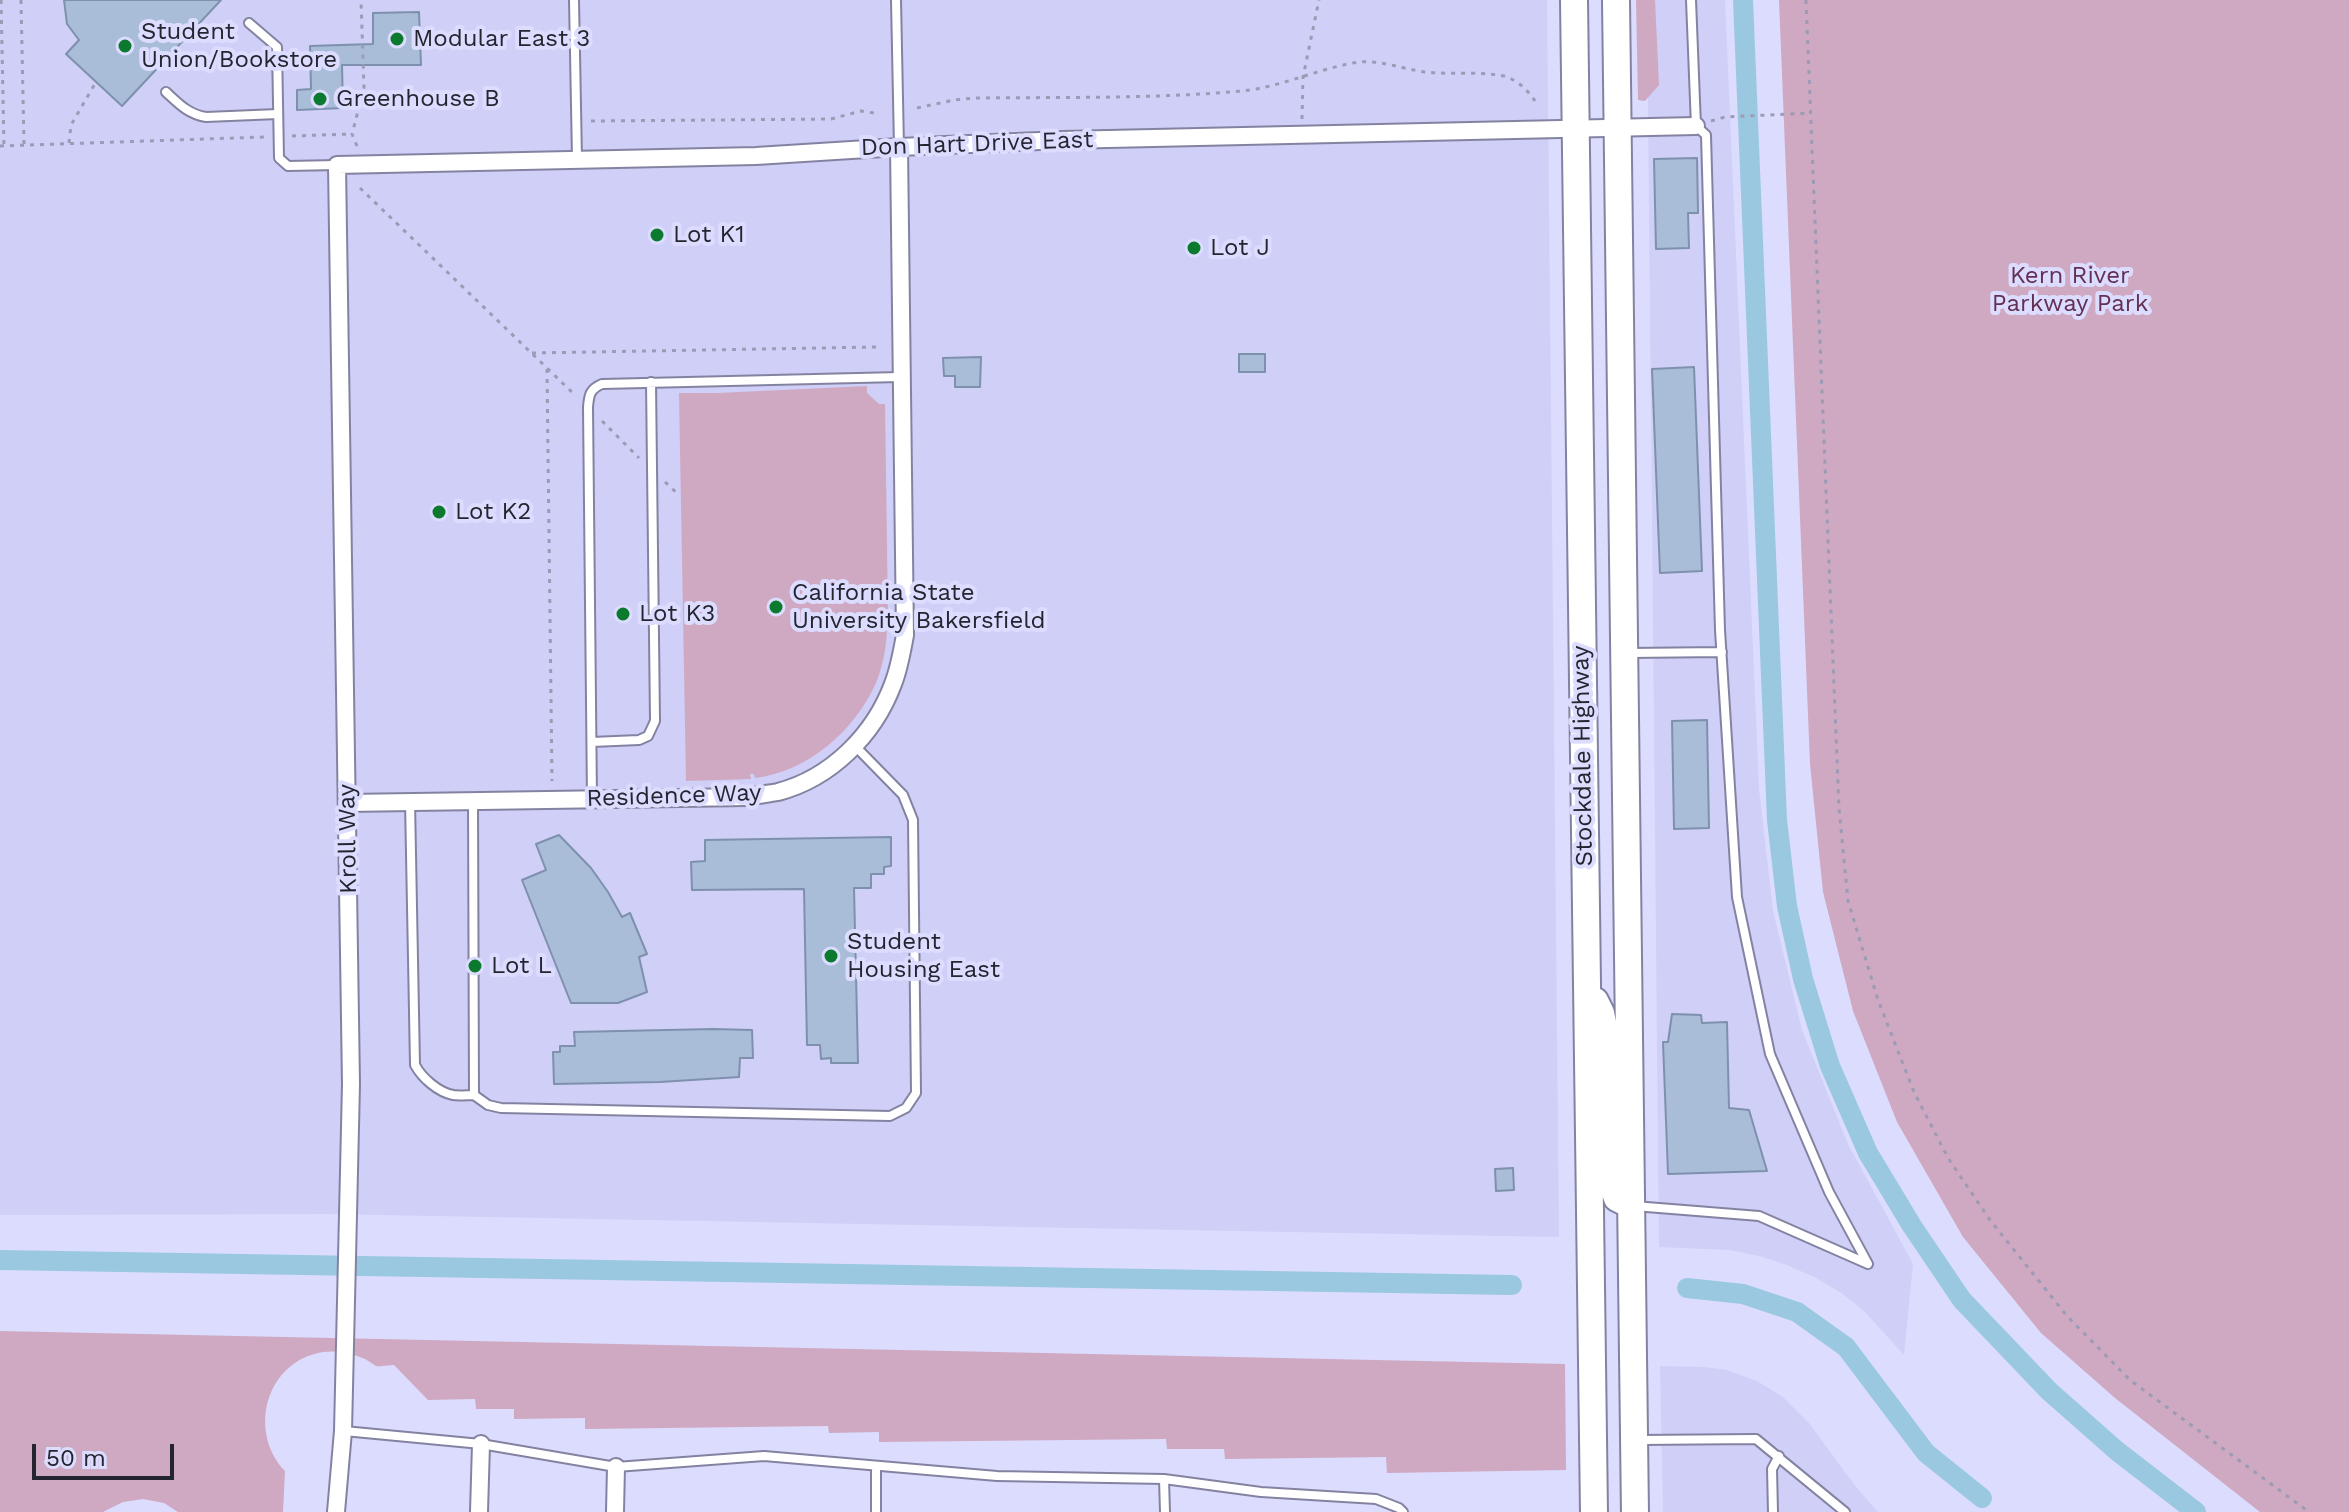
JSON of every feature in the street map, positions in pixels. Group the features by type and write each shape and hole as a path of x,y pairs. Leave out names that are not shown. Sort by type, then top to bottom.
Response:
{"main road":[{"name":"Stockdale Highway","path":"1574,0 1594,1512"},
{"name":"Stockdale Highway","path":"1616,0 1635,1512"},
{"path":"1586,983 1601,1013 1606,1039 1611,1186 1617,1198 1631,1205"}],"street":[{"name":"Don Hart Drive East","path":"337,165 756,156 1063,140 1696,126"},
{"name":"Residence Way","path":"347,803 747,797 779,791 831,766 855,746 879,712 894,683 905,635 899,147"},
{"name":"Kroll Way","path":"336,1512 343,1431 351,1084 337,165"},
{"path":"479,1512 481,1444"},
{"path":"615,1512 616,1467"}],"lane":[{"path":"574,0 577,161"},
{"path":"896,0 899,147"},
{"path":"1631,1205 1759,1216 1868,1264 1829,1192 1770,1054 1737,897 1722,652 1706,135 1696,126 1691,0"},
{"path":"249,23 277,47 279,158 282,163 288,166 337,165"},
{"path":"166,92 196,116 278,114"},
{"path":"592,800 588,407 589,394 594,387 651,382 900,377"},
{"path":"592,742 639,740 648,736 655,721 651,382"},
{"path":"1624,653 1722,652"},
{"path":"410,800 415,1065 421,1075 440,1089 452,1095 474,1095 488,1105 501,1108 890,1116 906,1108 916,1093 913,820 903,795 855,746"},
{"path":"473,800 474,1095"},
{"path":"343,1431 481,1444 616,1467 764,1456 997,1476 1164,1479 1261,1492 1376,1499 1403,1512"},
{"path":"1634,1440 1756,1439 1845,1512"},
{"path":"1773,1512 1772,1469 1779,1456"},
{"path":"876,1466 876,1512"},
{"path":"1164,1479 1165,1512"}],"path":[{"path":"1,0 2,146 266,137"},
{"path":"21,0 24,146"},
{"path":"357,147 352,134 364,95 361,0"},
{"path":"1302,135 1303,77 1319,0"},
{"path":"1806,0 1839,808 1848,901 1878,1000 1914,1092 1948,1158 1990,1220 2067,1316 2130,1380 2309,1512"},
{"path":"917,108 974,98 1119,97 1228,92 1272,87 1338,66 1363,62 1422,71 1504,76 1526,89 1535,101"},
{"path":"69,144 71,125 96,82"},
{"path":"577,121 831,119 861,111 874,113"},
{"path":"1725,117 1811,113"},
{"path":"288,137 352,134"},
{"path":"360,188 678,494"},
{"path":"532,353 877,347"},
{"path":"547,369 552,781"}],"shaded area":[{"name":"California State University Bakersfield","path":"0,0 1547,0 1559,1237 328,1214 0,1215"},
{"path":"1647,0 1725,0 1759,789 1773,911 1802,1030 1848,1144 1913,1264 1904,1355 1863,1310 1840,1292 1787,1265 1730,1250 1659,1247"},
{"path":"1660,1366 1727,1370 1757,1381 1783,1397 1809,1423 1878,1512 1663,1512"}],"green space":[{"path":"1636,0 1655,0 1659,85 1645,101 1638,100"},
{"name":"Kern River Parkway Park","path":"1779,0 2349,0 2349,1512 2260,1512 2115,1398 2041,1333 1963,1237 1897,1122 1853,1011 1823,892 1810,764"},
{"path":"867,386 867,393 879,404 885,404 888,616 885,650 876,683 856,717 828,746 811,758 775,774 755,778 754,774 750,774 751,779 686,781 679,393"},
{"path":"0,1331 1565,1364 1566,1470 1387,1473 1386,1457 1225,1459 1224,1449 1167,1449 1166,1439 879,1442 879,1432 829,1433 828,1426 585,1429 585,1418 514,1419 514,1409 476,1409 475,1399 428,1400 394,1365 376,1366 355,1355 328,1351 303,1358 288,1369 276,1383 268,1400 265,1418 267,1437 273,1455 285,1471 283,1512 178,1512 164,1503 143,1499 123,1502 103,1512 0,1512"}],"building":[{"name":"Student Union/Bookstore","path":"64,0 221,0 122,106 66,54 79,40 67,24"},
{"path":"419,12 421,65 342,65 343,108 297,110 297,90 311,89 310,46 373,44 373,13"},
{"path":"1697,158 1698,213 1688,213 1689,248 1656,249 1654,159"},
{"path":"1239,354 1265,354 1265,372 1239,372"},
{"path":"981,357 980,387 955,387 955,376 944,376 943,358"},
{"path":"1694,367 1702,571 1660,573 1652,369"},
{"path":"1707,720 1709,828 1674,829 1672,721"},
{"path":"559,835 591,868 622,917 630,913 647,954 639,957 647,992 618,1003 571,1003 522,880 546,870 536,844"},
{"name":"Student Housing East","path":"891,837 891,866 884,867 884,874 871,874 871,888 854,888 858,1063 831,1063 831,1058 821,1059 820,1045 807,1045 804,889 692,890 691,862 705,861 705,840"},
{"path":"1672,1014 1701,1015 1702,1023 1727,1022 1729,1108 1749,1110 1767,1171 1668,1174 1663,1042 1668,1042"},
{"path":"752,1030 753,1058 740,1058 739,1077 554,1084 553,1052 560,1052 560,1046 575,1046 574,1032"},
{"path":"1513,1168 1514,1190 1496,1191 1495,1169"}],"waterway":[{"path":"1743,0 1777,820 1787,906 1803,979 1830,1066 1868,1153 1962,1300 2049,1391 2117,1451 2196,1512"},
{"path":"0,1260 1512,1285"},
{"path":"1687,1288 1743,1294 1797,1312 1846,1347 1926,1453 1982,1498"}],"place":[{"name":"Modular East 3","path":"397,39"},
{"name":"Student Union/Bookstore","path":"125,46"},
{"name":"Greenhouse B","path":"320,99"},
{"name":"Lot K1","path":"657,235"},
{"name":"Lot J","path":"1194,248"},
{"name":"Lot K2","path":"439,512"},
{"name":"California State University Bakersfield","path":"776,607"},
{"name":"Lot K3","path":"623,614"},
{"name":"Student Housing East","path":"831,956"},
{"name":"Lot L","path":"475,966"}]}
